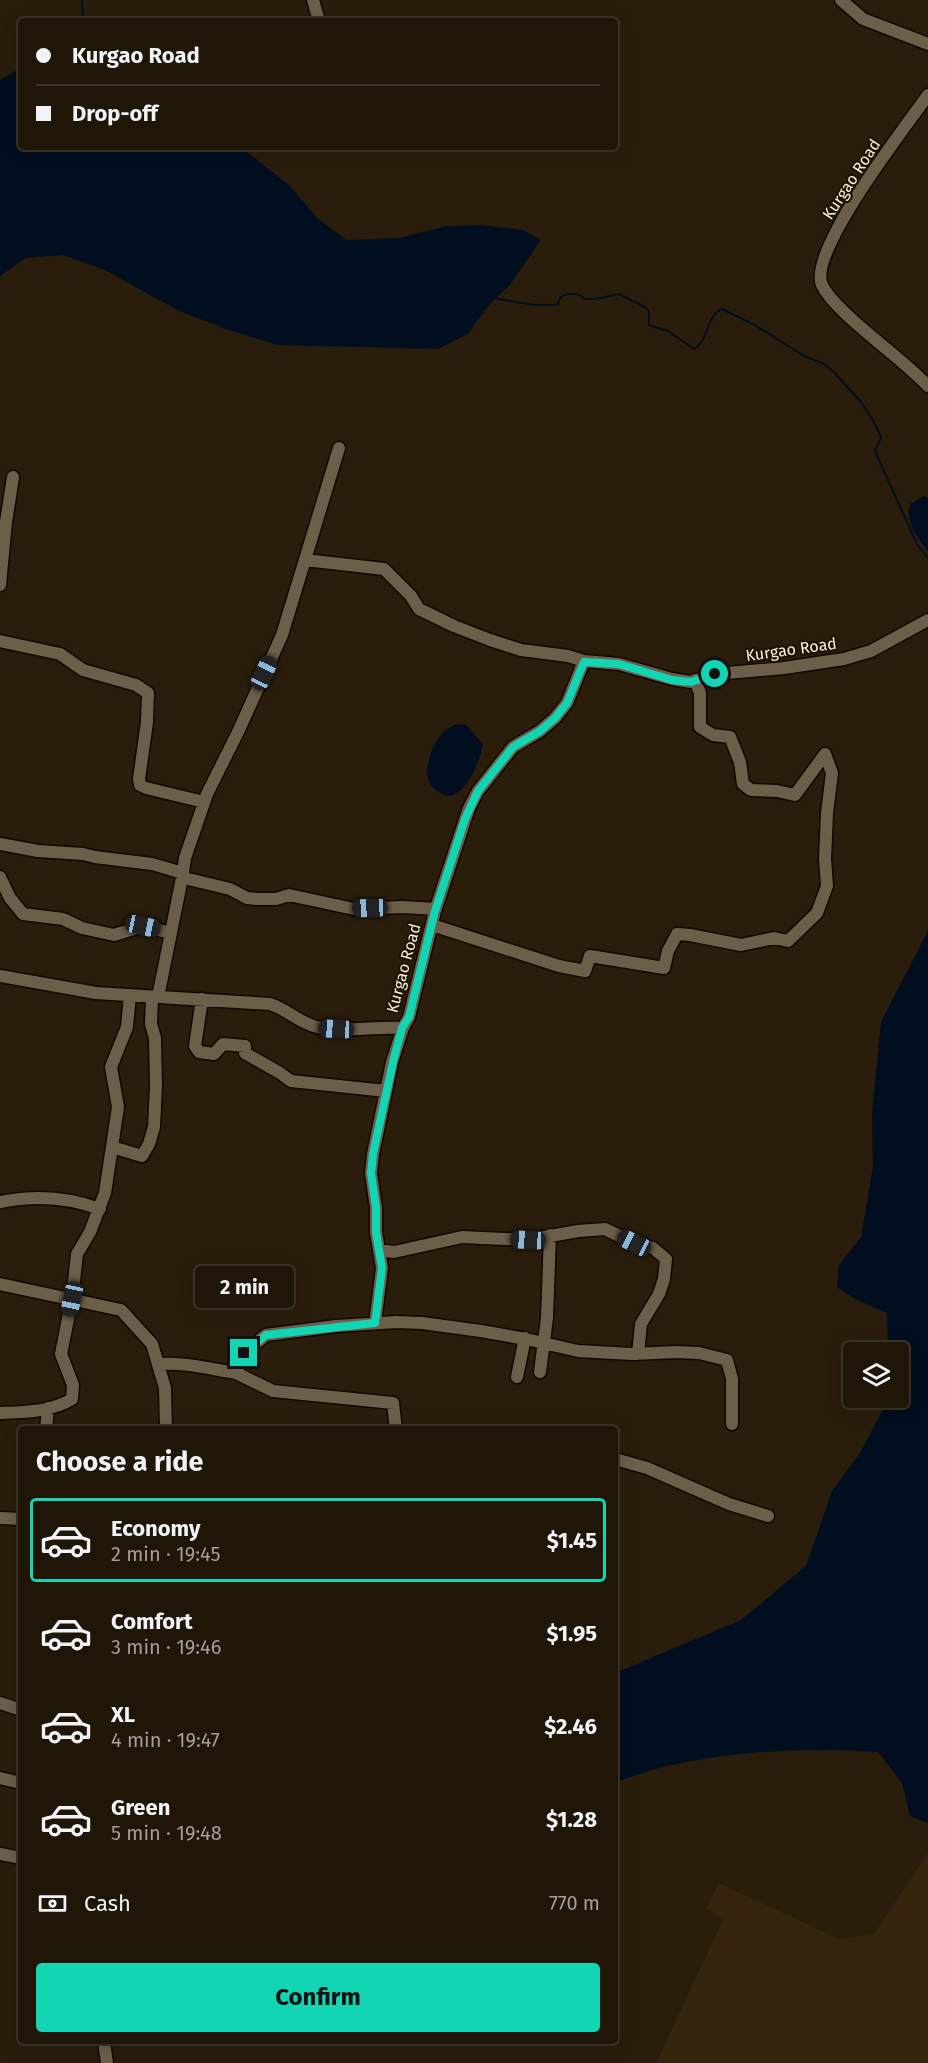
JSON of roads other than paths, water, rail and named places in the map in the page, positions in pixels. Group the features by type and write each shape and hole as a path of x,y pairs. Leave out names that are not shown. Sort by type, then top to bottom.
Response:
{"street":[{"path":"314,0 318,18"},
{"path":"841,0 863,19 926,39"},
{"name":"Kurgao Road","path":"928,95 846,212 828,246 820,275 821,284 833,301 870,338 928,386"},
{"path":"112,1147 142,1156 149,1144 154,1127 156,1086 155,1038 151,1024 185,858 216,772 238,732 282,635 339,448"},
{"path":"0,585 2,540 13,477"},
{"path":"305,560 384,569 411,596 419,609 454,626 522,650 568,656 584,662"},
{"name":"Kurgao Road","path":"0,976 96,993 270,1004 319,1028 402,1028 409,1017 436,909 465,819 478,791 513,747 540,731 555,718 567,703 584,662 619,664 672,680 691,682 715,674 784,668 844,659 871,651 928,620"},
{"path":"0,641 60,654 83,670 136,685 148,693 140,785 204,802"},
{"path":"432,926 559,966 585,971 590,956 664,968 668,951 677,934 690,934 741,945 774,938 788,941 817,914 827,886 826,813 832,773 825,754 795,795 777,791 752,790 743,784 740,762 730,737 712,735 700,727 700,693 695,680"},
{"path":"1,846 152,864 183,873"},
{"path":"183,873 184,878 230,889 247,898 276,899 288,895 354,909 403,907 436,909"},
{"path":"0,877 10,898 23,914 63,920 82,928 114,935 143,926 170,933"},
{"path":"0,1413 27,1412 62,1406 72,1399 73,1385 61,1354 72,1299 77,1254 90,1232 105,1193 118,1107 111,1067 126,1028 130,995"},
{"path":"202,999 195,1046 199,1052 214,1054 223,1044 246,1046 245,1053 291,1081 386,1091"},
{"path":"375,1323 382,1268 371,1173 386,1091 402,1028"},
{"path":"0,1202 44,1198 67,1199 100,1209"},
{"path":"379,1250 394,1252 462,1237 528,1240 550,1235 605,1229 634,1243 653,1248 666,1259 664,1279 659,1294 641,1324 638,1353"},
{"path":"540,1372 548,1318 550,1235"},
{"path":"0,1284 121,1310 152,1344 165,1388 166,1426"},
{"path":"236,1373 244,1353 266,1335 375,1323 422,1323 525,1338 578,1352 699,1353 727,1360 732,1379 732,1424"},
{"path":"518,1377 525,1338"},
{"path":"158,1364 197,1365 236,1373 273,1391 393,1404 396,1426"},
{"path":"46,1426 48,1408"},
{"path":"618,1460 647,1468 729,1504 768,1516"},
{"path":"0,1518 18,1519"},
{"path":"0,1703 18,1709"},
{"path":"0,1778 18,1782"},
{"path":"0,1854 18,1857"},
{"path":"104,2044 107,2063"}],"water":[{"path":"18,70 18,150 245,150 290,186 317,218 346,240 399,238 447,226 481,225 523,230 541,240 509,286 489,305 468,334 438,349 277,345 177,310 105,270 63,255 26,258 0,276 0,80"},
{"path":"924,496 928,498 928,551 916,535 909,517 910,504"},
{"path":"458,724 466,725 483,744 469,780 459,791 448,796 440,793 431,785 427,775 428,765 438,739 449,728"},
{"path":"928,931 928,1823 910,1816 902,1783 878,1752 797,1750 716,1757 663,1767 618,1781 618,1672 741,1620 806,1566 832,1491 860,1453 884,1408 909,1408 909,1342 888,1342 887,1313 855,1299 837,1287 839,1265 861,1237 873,1167 872,1113 881,1022"}],"waterway":[{"path":"82,0 83,18"},
{"path":"493,298 534,305 550,305 558,304 560,298 566,294 578,294 585,299 619,294 645,307 649,312 649,325 668,331 694,349 702,340 713,317 722,309 755,325 804,356 824,364 860,401 874,422 881,437 875,451 917,544 928,558"}]}
